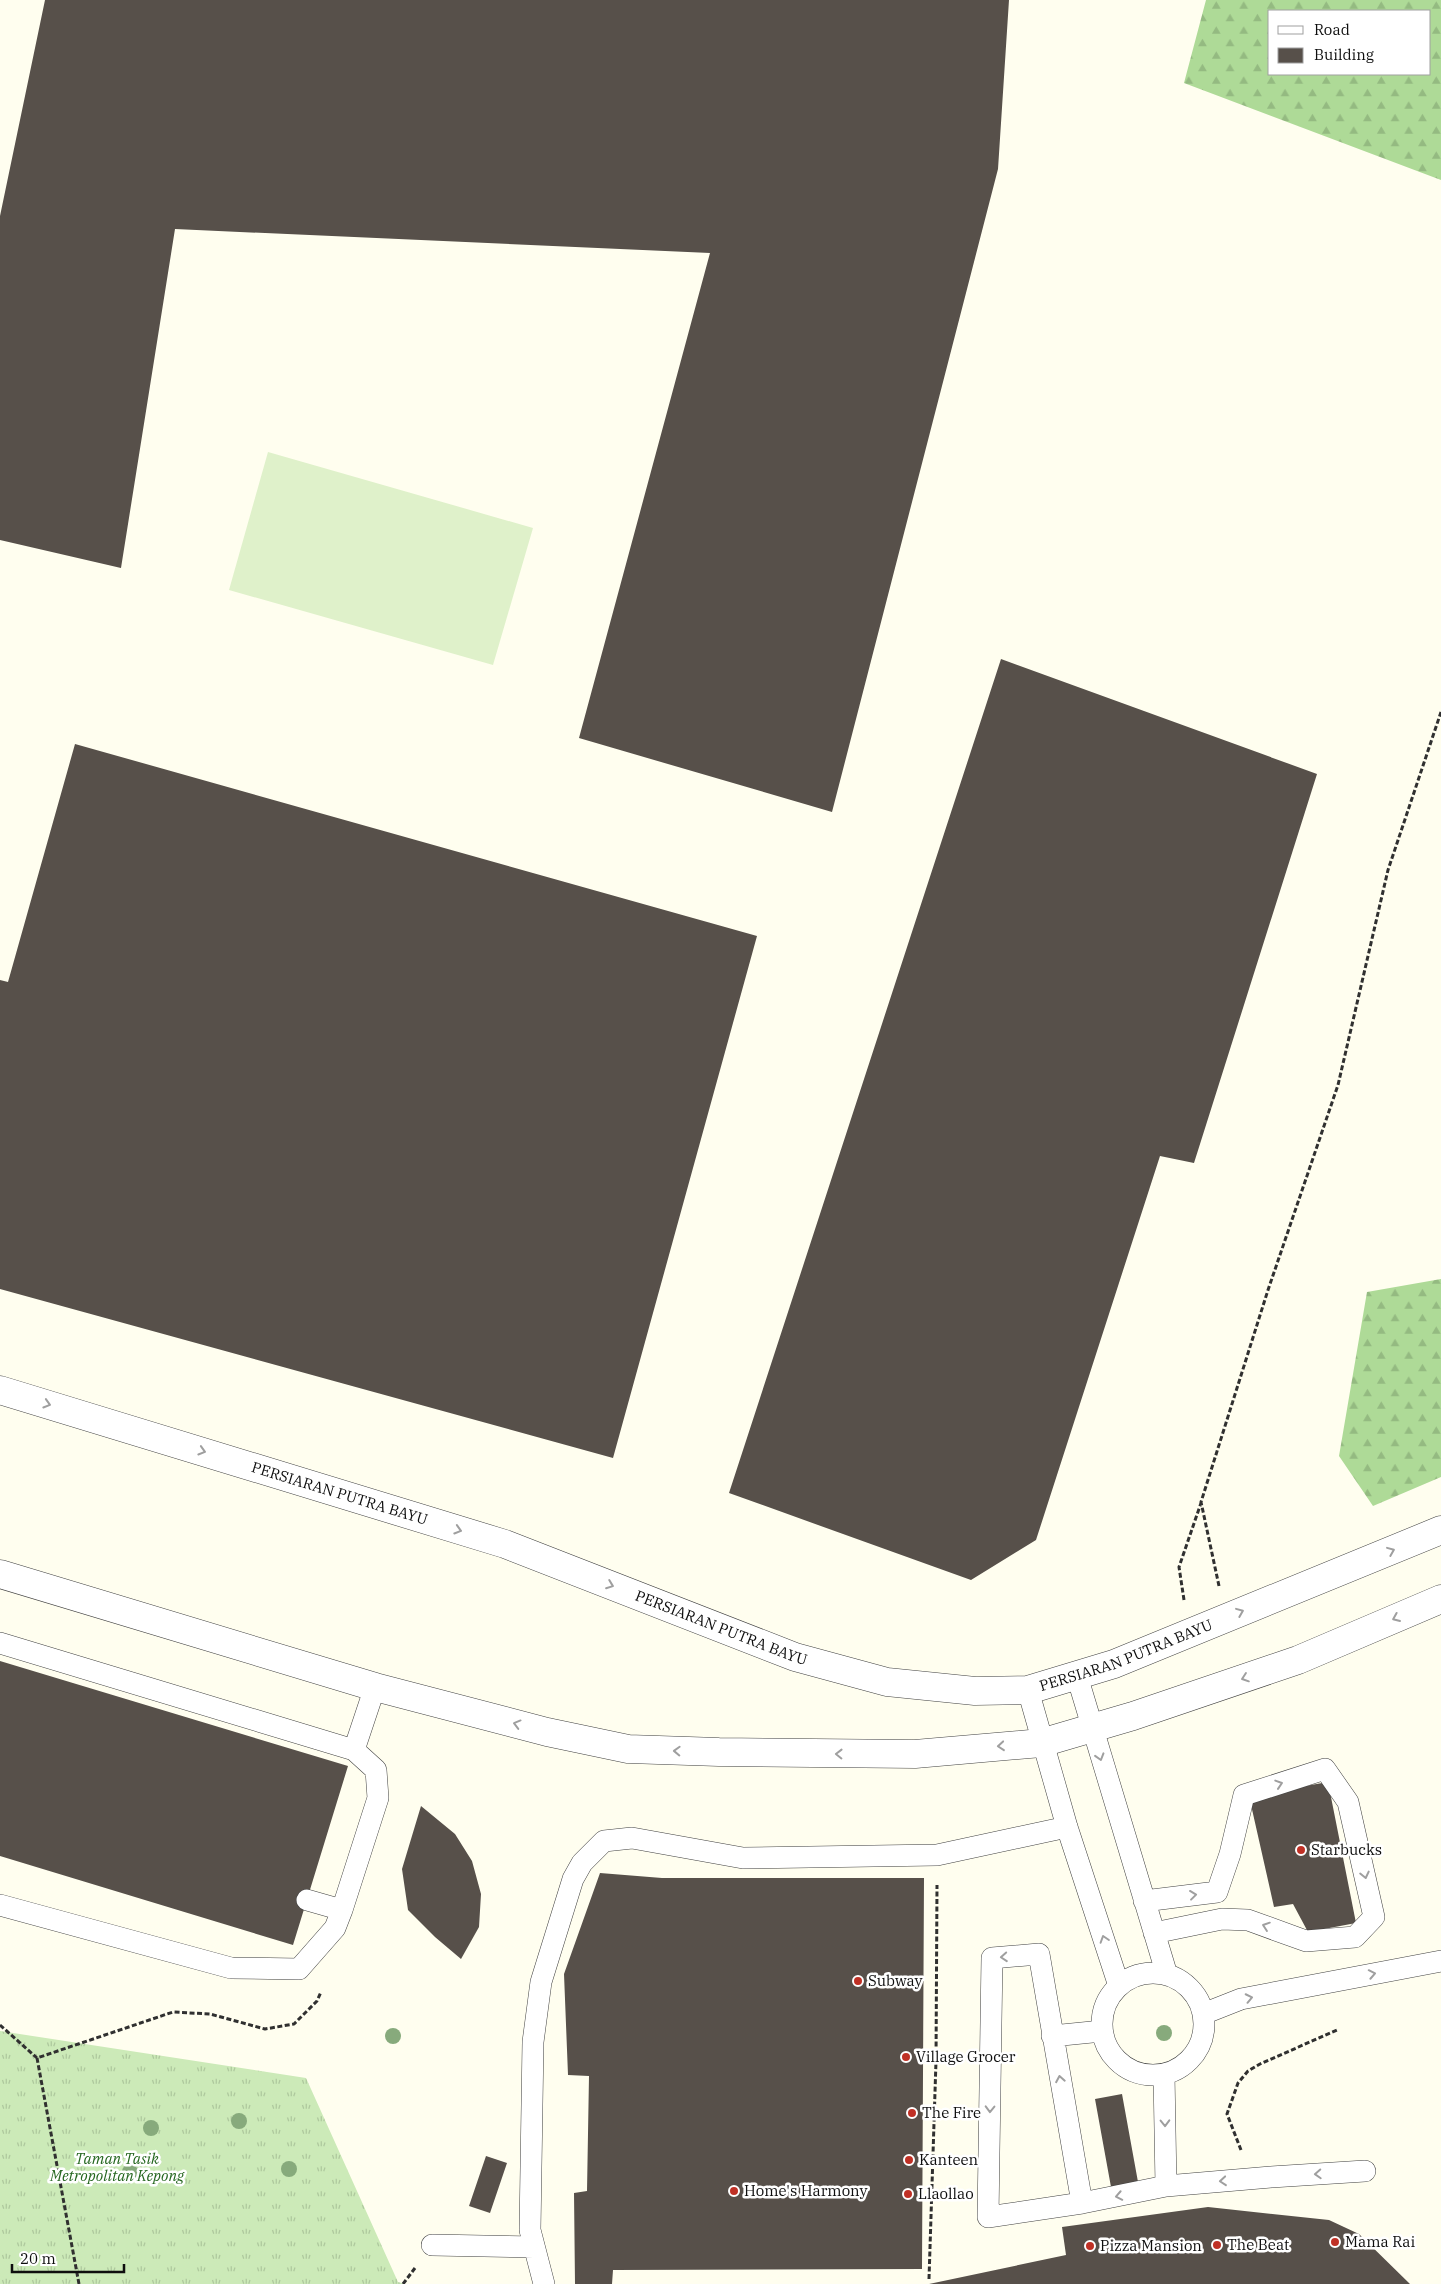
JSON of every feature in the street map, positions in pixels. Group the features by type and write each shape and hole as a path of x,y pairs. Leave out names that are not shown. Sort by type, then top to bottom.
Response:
{"street":[{"name":"PERSIARAN PUTRA BAYU","path":"0,1390 505,1544 795,1657 887,1682 975,1690 1028,1690 1077,1676 1189,1633 1441,1530"},
{"path":"0,1574 375,1687 547,1732 628,1749 720,1752 914,1754 1041,1743 1133,1716 1298,1660 1441,1599"}],"lane":[{"path":"0,1643 354,1750 376,1770 378,1798 335,1928 299,1969 231,1968 0,1905"},
{"path":"1077,1676 1091,1728 1167,1975"},
{"path":"354,1750 375,1687"},
{"path":"1028,1690 1041,1743 1119,1986"},
{"path":"1144,1901 1217,1892 1230,1854 1244,1796 1325,1769 1348,1802 1374,1917 1356,1937 1306,1940 1248,1920 1222,1919 1154,1933"},
{"path":"544,2284 530,2230 533,2052 541,1982 573,1879 582,1863 604,1841 632,1838 743,1858 937,1855 1067,1827"},
{"path":"307,1900 342,1910"},
{"path":"1082,2203 1039,1954 992,1958 988,2217 1082,2203 1166,2186 1271,2176 1365,2171"},
{"path":"1203,2014 1241,1999 1441,1961"},
{"path":"1150,1973 1167,1975 1183,1983 1196,1997 1203,2014 1204,2030 1200,2045 1192,2058 1179,2069 1164,2074 1147,2075 1131,2071 1118,2061 1107,2048 1102,2031 1103,2015 1109,1999 1119,1986 1134,1977 1150,1973"},
{"path":"1052,2036 1102,2031"},
{"path":"1164,2074 1166,2186"},
{"path":"432,2245 534,2247"}],"path":[{"path":"1189,1633 1179,1567 1268,1290 1338,1085 1388,870 1441,712"},
{"path":"1201,1502 1215,1562"},
{"path":"929,2279 936,2062 937,1855"},
{"path":"37,2058 173,2012 210,2014 264,2029 294,2024 317,2002 323,1987"},
{"path":"0,2024 37,2058 79,2284"},
{"path":"1271,2176 1240,2150 1227,2114 1238,2083 1248,2071 1260,2064 1336,2030"},
{"path":"924,2061 936,2062"}],"green space":[{"path":"1206,0 1441,0 1441,180 1184,83"},
{"path":"268,452 533,528 493,665 229,590"},
{"path":"1441,1279 1441,1477 1373,1506 1339,1456 1367,1292"},
{"name":"Taman Tasik Metropolitan Kepong","path":"0,2031 306,2078 398,2282 405,2284 0,2284"}],"building":[{"path":"45,0 1009,0 998,169 832,812 579,738 710,253 175,229 121,568 0,540 0,216"},
{"path":"1001,659 1317,774 1194,1163 1160,1156 1036,1540 971,1580 729,1493"},
{"path":"75,744 757,936 613,1458 0,1289 0,980 8,982"},
{"path":"0,1661 348,1766 293,1945 0,1856"},
{"name":"Starbucks","path":"1328,1782 1356,1923 1308,1932 1293,1904 1274,1907 1249,1796"},
{"path":"421,1806 455,1834 472,1861 481,1894 479,1927 461,1959 408,1910 402,1869"},
{"path":"600,1873 662,1878 924,1878 922,2269 613,2270 612,2284 575,2284 574,2193 587,2191 589,2076 568,2075 564,1974"},
{"path":"1122,2094 1138,2182 1111,2187 1095,2099"},
{"path":"486,2156 507,2163 490,2213 469,2206"},
{"name":"The Beat","path":"1208,2207 1329,2220 1359,2234 1410,2284 929,2284 1066,2255 1062,2227"}],"place":[{"name":"Starbucks","path":"1301,1850"},
{"name":"Subway","path":"858,1981"},
{"name":"Village Grocer","path":"906,2057"},
{"name":"The Fire","path":"912,2113"},
{"name":"Kanteen","path":"909,2160"},
{"name":"Home's Harmony","path":"734,2191"},
{"name":"Llaollao","path":"908,2194"},
{"name":"Mama Rai","path":"1335,2242"},
{"name":"The Beat","path":"1217,2245"},
{"name":"Pizza Mansion","path":"1090,2246"}]}
